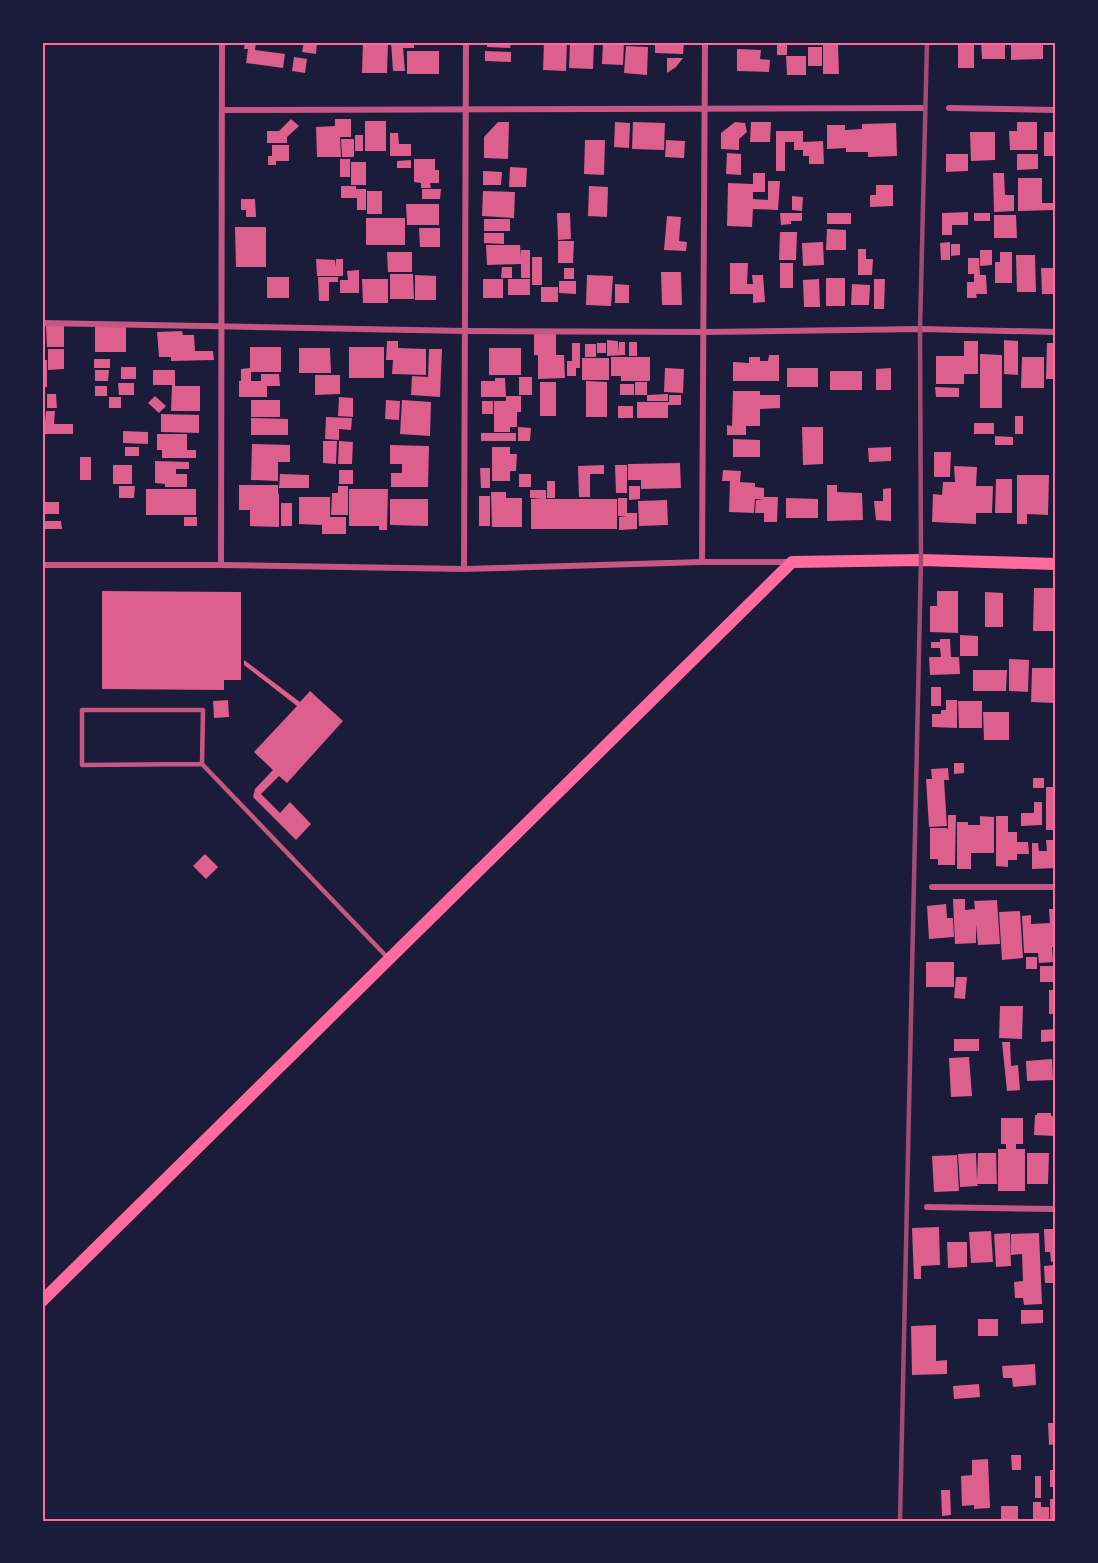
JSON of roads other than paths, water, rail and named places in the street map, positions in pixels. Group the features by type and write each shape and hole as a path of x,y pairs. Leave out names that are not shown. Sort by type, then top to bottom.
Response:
{"main road":[{"path":"42,1301 792,561 921,560 1056,564"}],"street":[{"path":"221,565 222,42"},
{"path":"464,569 466,42"},
{"path":"702,562 705,42"},
{"path":"222,110 924,108"},
{"path":"949,108 1056,110"},
{"path":"42,323 465,331 704,332 920,329 1056,332"},
{"path":"42,565 464,569 792,561"},
{"path":"932,887 1056,887"},
{"path":"927,1207 1056,1209"}],"lane":[{"path":"202,764 82,765 82,710 203,710 202,764 388,958"}],"railway":[{"path":"900,1521 921,560 920,329 927,42"}]}
